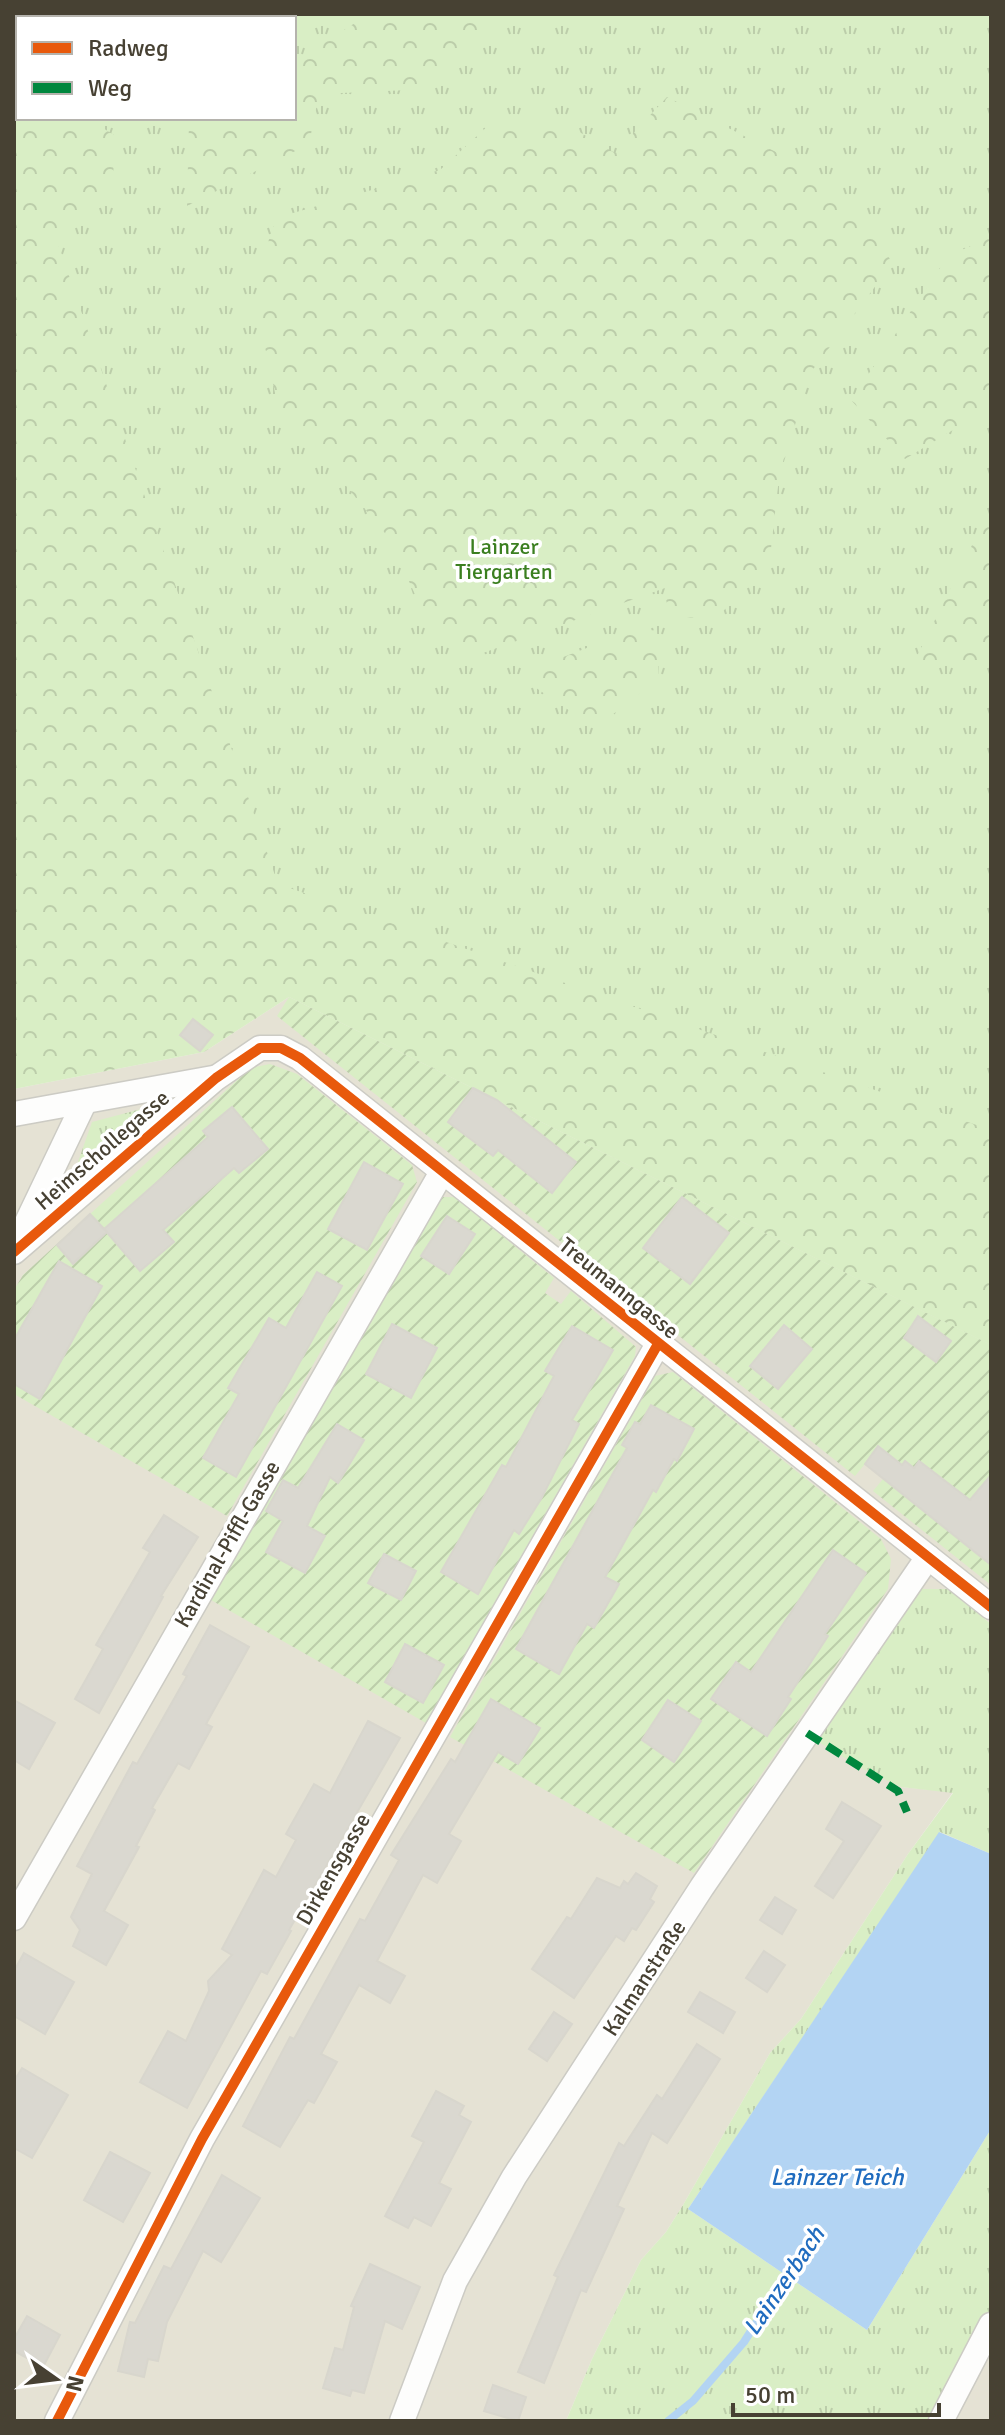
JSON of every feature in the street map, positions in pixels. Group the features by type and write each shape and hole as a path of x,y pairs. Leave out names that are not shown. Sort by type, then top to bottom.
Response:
{"street":[{"name":"Treumanngasse","path":"216,1078 260,1048 281,1048 300,1058 991,1607"},
{"path":"14,1114 216,1078"},
{"name":"Heimschollegasse","path":"14,1251 216,1078"},
{"path":"14,1251 84,1103"},
{"name":"Kardinal-Piffl-Gasse","path":"14,1918 442,1172"},
{"name":"Dirkensgasse","path":"68,2414 202,2139 658,1344"},
{"name":"Kalmanstraße","path":"402,2421 455,2281 514,2177 702,1887 928,1557"},
{"path":"941,2421 991,2325"}],"shaded area":[{"path":"289,997 991,1345 991,1624 948,1589 901,1787 953,1792 908,1854 801,2019 770,2053 683,2205 666,2232 641,2260 592,2359 566,2421 14,2421 14,1089 204,1052"},
{"path":"991,2313 991,2421 933,2421"}],"green space":[{"name":"Lainzer Tiergarten","path":"14,14 991,14 991,1345 204,954 14,945"},
{"path":"369,14 454,14 494,30 431,89 319,94 309,144 187,206 189,120 296,120 296,61"},
{"path":"14,45 16,120 90,120 114,135 113,199 55,235 278,884 991,1130 991,1345 289,997 204,1052 14,1089"},
{"path":"667,97 782,155 872,220 892,264 811,372 779,478 769,566 714,620 668,615 665,588 469,658 419,603 389,538 277,402 260,324 260,267 276,218 440,170 490,124 559,120 615,153"},
{"path":"991,237 991,407 905,459 851,400 948,256"},
{"path":"991,515 991,664 915,660 984,521"},
{"path":"657,630 659,679 595,728 517,675 628,632"},
{"path":"289,997 991,1345 991,1585 873,1491 883,1479 865,1464 855,1476 277,1016"},
{"path":"270,1064 297,1074 412,1165 417,1182 227,1516 14,1394 14,1290 23,1275 245,1073"},
{"path":"160,1104 163,1108 77,1180 72,1179 92,1122"},
{"path":"443,1197 454,1197 554,1278 545,1293 561,1304 571,1291 636,1347 635,1356 426,1723 211,1600"},
{"path":"673,1372 881,1539 891,1559 888,1589 694,1873 450,1737 655,1376"},
{"path":"918,1589 948,1589 991,1624 991,1854 940,1832 688,2209 867,2330 991,2129 991,2313 933,2421 566,2421 592,2359 641,2260 666,2232 683,2205 770,2053 801,2019 908,1854 953,1793 901,1787 863,1769 817,1741"}],"water":[{"name":"Lainzer Teich","path":"939,1832 991,1854 991,2129 867,2330 688,2209"}],"building":[{"path":"193,1019 213,1035 200,1051 180,1035"},
{"path":"473,1088 497,1100 576,1162 552,1193 498,1150 493,1156 448,1122"},
{"path":"232,1107 268,1149 239,1173 234,1168 163,1230 174,1242 140,1271 104,1229 208,1137 203,1131"},
{"path":"364,1162 403,1184 367,1250 328,1229"},
{"path":"682,1197 729,1233 690,1284 643,1248"},
{"path":"90,1214 107,1232 73,1264 57,1245"},
{"path":"447,1216 475,1234 449,1274 421,1256"},
{"path":"59,1261 102,1286 40,1399 14,1384 14,1340"},
{"path":"317,1272 342,1286 236,1477 203,1458 239,1394 228,1388 269,1318 286,1328"},
{"path":"918,1316 951,1341 936,1362 904,1338"},
{"path":"392,1324 437,1348 411,1398 366,1374"},
{"path":"784,1325 812,1349 778,1389 750,1366"},
{"path":"572,1326 613,1350 572,1420 579,1424 541,1499 519,1534 514,1530 478,1594 441,1572 502,1465 506,1467 554,1376 545,1371"},
{"path":"651,1405 694,1429 677,1461 674,1459 656,1492 653,1490 605,1577 619,1584 594,1628 587,1624 559,1674 516,1649 627,1448 622,1445 635,1422 640,1424"},
{"path":"337,1424 364,1440 338,1483 330,1477 307,1526 325,1536 305,1573 266,1552 283,1521 266,1511 283,1480 298,1488"},
{"path":"878,1446 902,1465 905,1461 914,1468 919,1461 970,1500 991,1475 991,1565 865,1464"},
{"path":"164,1515 198,1537 161,1596 99,1713 75,1699 103,1649 96,1645 150,1552 143,1548"},
{"path":"833,1550 866,1573 825,1634 828,1636 767,1736 711,1699 736,1662 751,1672"},
{"path":"384,1554 416,1571 401,1600 368,1583"},
{"path":"210,1625 249,1647 206,1724 212,1727 189,1769 178,1763 152,1808 155,1810 136,1846 139,1847 104,1911 128,1925 106,1965 73,1946 80,1930 71,1917 92,1874 77,1866 133,1762 137,1764 187,1676 183,1674"},
{"path":"405,1644 444,1665 423,1703 385,1682"},
{"path":"491,1699 540,1728 518,1764 498,1752 449,1834 461,1841 437,1883 423,1875 377,1961 405,1976 390,2003 359,1985 321,2054 337,2062 314,2103 308,2100 280,2147 243,2126 290,2037 294,2039 360,1919 365,1921 399,1860 391,1855 451,1759 455,1762"},
{"path":"14,1700 55,1723 29,1769 14,1760"},
{"path":"668,1700 701,1721 674,1762 642,1740"},
{"path":"368,1721 400,1738 289,1930 267,1974 261,1971 187,2108 140,2082 168,2031 186,2041 209,1991 208,1981 232,1955 222,1949 264,1870 276,1877 296,1840 286,1834 314,1784 330,1793"},
{"path":"842,1802 881,1826 833,1898 815,1886 844,1841 826,1829"},
{"path":"636,1873 657,1886 650,1899 654,1902 636,1930 632,1928 624,1941 616,1936 574,1998 532,1969 567,1917 571,1919 597,1878 620,1888 624,1881 628,1884"},
{"path":"775,1897 796,1910 782,1934 760,1920"},
{"path":"764,1951 785,1965 767,1992 746,1978"},
{"path":"24,1953 74,1982 45,2034 14,2016 14,1971"},
{"path":"700,1992 735,2012 723,2033 688,2012"},
{"path":"554,2012 572,2024 547,2061 529,2049"},
{"path":"697,2044 720,2059 667,2143 652,2133 617,2206 624,2209 586,2292 581,2290 544,2383 518,2372 558,2277 554,2275 619,2143 624,2146 657,2095 662,2099"},
{"path":"22,2068 68,2095 32,2158 14,2148 14,2081"},
{"path":"436,2091 464,2106 459,2115 471,2122 439,2183 451,2189 431,2226 414,2217 408,2228 385,2216 424,2142 412,2136"},
{"path":"110,2152 150,2173 123,2222 84,2200"},
{"path":"222,2175 260,2198 221,2262 203,2251 167,2322 158,2361 148,2359 144,2377 118,2371 130,2322 135,2323 164,2266 171,2269"},
{"path":"370,2264 420,2287 402,2329 385,2321 364,2393 352,2390 350,2396 323,2388 335,2348 343,2350 354,2307 351,2306"},
{"path":"27,2316 60,2335 43,2367 14,2351 14,2339"},
{"path":"493,2385 526,2397 518,2421 484,2411"}],"waterway":[{"name":"Lainzerbach","path":"668,2421 693,2401 744,2342 790,2269"}],"marked path":[{"path":"807,1733 898,1791 907,1812"}],"cycle path":[{"path":"14,1252 216,1078 260,1048 281,1048 300,1058 991,1607"},
{"path":"57,2421 202,2139 658,1344"}]}
